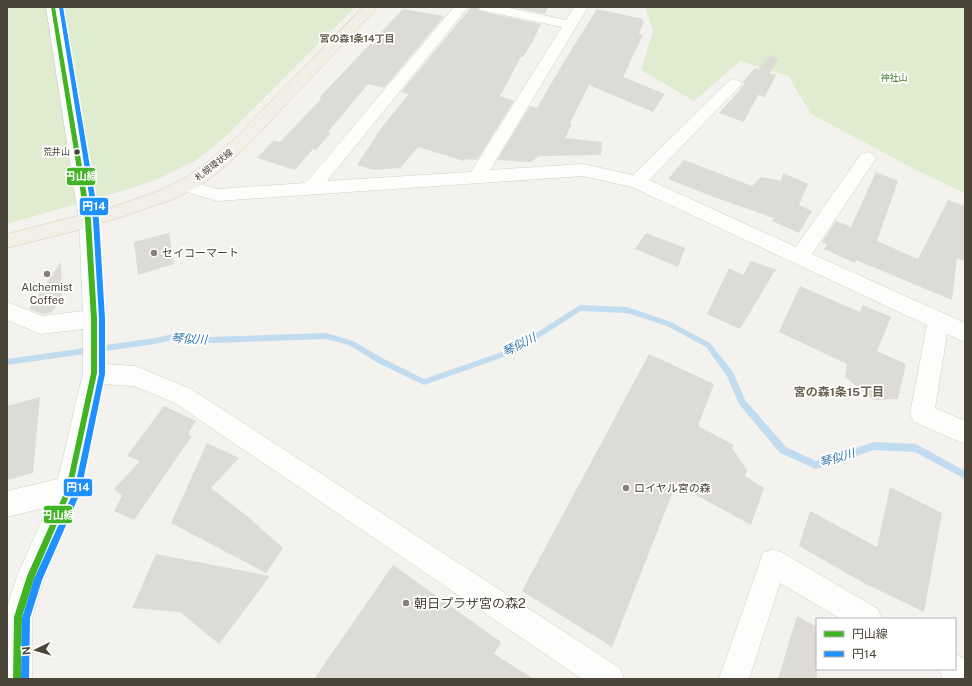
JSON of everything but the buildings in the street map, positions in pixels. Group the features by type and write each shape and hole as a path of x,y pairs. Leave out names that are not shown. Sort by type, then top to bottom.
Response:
{"main road":[{"name":"札幌環状線","path":"7,241 88,220 157,198 186,186 220,162 240,143 371,7"}],"street":[{"path":"17,679 18,617 30,576 69,488 94,373 94,319 88,220 53,7"},
{"path":"312,188 462,7"},
{"path":"484,7 571,25"},
{"path":"477,177 581,7"},
{"path":"637,182 734,84"},
{"path":"799,257 867,158"},
{"path":"186,186 217,194 583,170 637,182 938,321 965,332"},
{"path":"7,311 41,325 94,319"},
{"path":"938,321 922,414 965,433"},
{"path":"94,373 135,376 183,396 609,679"},
{"path":"7,504 69,488"},
{"path":"734,679 773,563 866,618"},
{"path":"956,670 965,675"}],"green space":[{"path":"7,7 355,7 224,138 195,161 160,178 129,189 7,224"},
{"name":"神社山","path":"645,7 965,7 965,193 920,172 811,114 788,76 740,61 694,101 641,70 653,31"}],"waterway":[{"name":"琴似川","path":"7,362 155,341 178,336 212,340 326,336 351,343 381,361 424,382 513,351 580,308 627,310 669,324 708,345 730,374 742,402 783,450 816,465 874,446 916,448 965,475"}],"transit line":[{"name":"円山線","path":"17,679 18,617 31,576 69,489 94,373 94,319 88,220 53,7"},
{"name":"円14","path":"25,679 26,618 38,579 77,491 102,374 102,319 96,220 61,7"}],"place":[{"name":"荒井山","path":"77,152"},
{"name":"セイコーマート","path":"154,253"},
{"name":"Alchemist Coffee","path":"47,274"},
{"name":"ロイヤル宮の森","path":"626,488"},
{"name":"朝日プラザ宮の森2","path":"406,603"}],"district":[{"name":"宮の森1条14丁目","path":"357,38"},
{"name":"宮の森1条15丁目","path":"839,392"}]}
